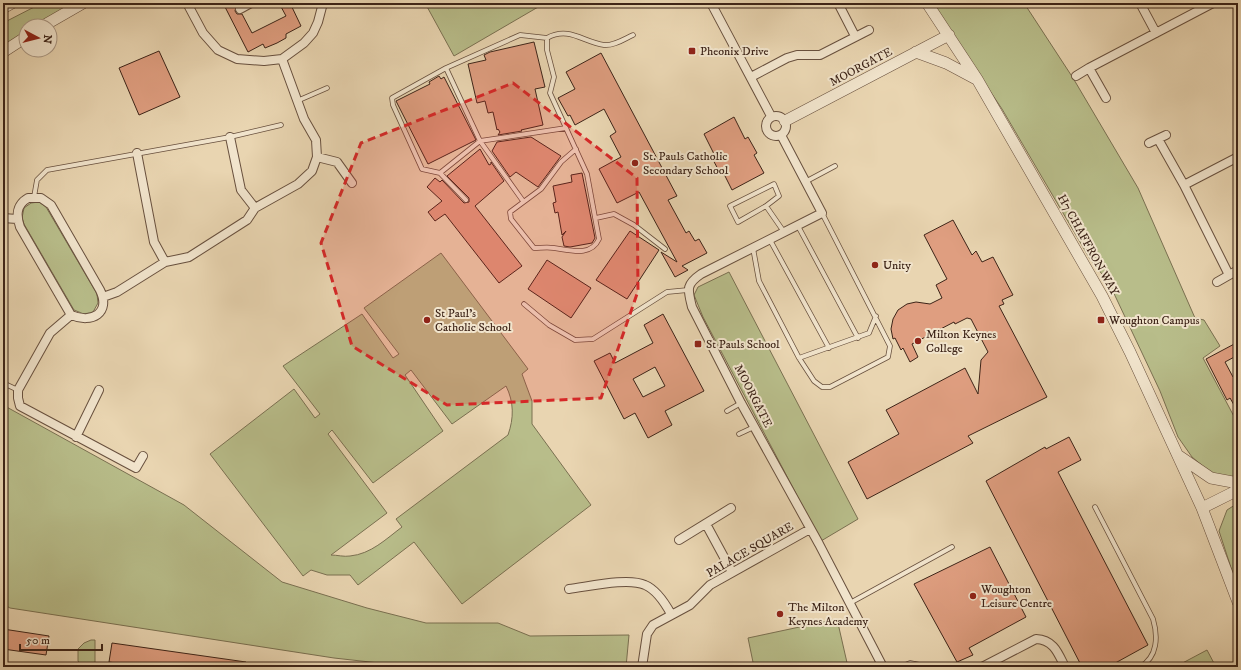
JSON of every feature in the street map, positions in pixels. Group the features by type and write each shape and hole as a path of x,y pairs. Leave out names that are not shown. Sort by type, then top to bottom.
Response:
{"street":[{"path":"3,8 12,3"},
{"path":"57,18 83,3"},
{"path":"240,9 251,3"},
{"path":"189,4 209,42 223,53 236,59 250,61 282,59 304,43 313,33 323,3"},
{"path":"711,3 771,116"},
{"path":"838,3 856,36"},
{"name":"H7 CHAFFRON WAY","path":"927,3 977,79 1064,227 1102,296 1130,352 1202,508 1238,602"},
{"path":"1140,3 1156,33"},
{"path":"1076,76 1212,3"},
{"path":"751,78 787,58 797,55 820,55 868,30"},
{"name":"MOORGATE","path":"785,121 949,35"},
{"path":"3,52 18,42"},
{"path":"916,52 946,63 977,79"},
{"path":"103,297 117,292 165,262 189,257 247,220 255,208 298,184 312,171 317,157 316,140 296,101 282,59"},
{"path":"1089,68 1106,98"},
{"path":"777,115 785,121 785,131 781,135 775,136 766,130 765,125 771,116 777,115"},
{"path":"688,290 691,281 701,274 822,213 781,135"},
{"path":"1149,143 1166,135"},
{"path":"230,137 241,190 255,208"},
{"path":"1158,139 1184,185 1229,275"},
{"path":"137,153 154,242 165,262"},
{"path":"317,157 337,162 352,184"},
{"path":"1184,185 1238,157"},
{"path":"34,197 41,198 50,205 103,297 101,310 94,317 84,319 71,315 20,227 17,219 20,205 28,198 34,197"},
{"path":"3,218 17,219"},
{"path":"1217,282 1238,270"},
{"name":"MOORGATE","path":"688,290 692,307 741,403 819,544 883,667"},
{"path":"71,315 50,333 18,390 18,402 23,408 136,468 143,456"},
{"path":"76,437 99,390"},
{"path":"1178,455 1211,478 1238,483"},
{"path":"1202,508 1238,490"},
{"path":"679,540 731,508"},
{"path":"706,524 732,572"},
{"name":"PALACE SQUARE","path":"642,667 648,634 653,625 662,618 690,605 710,585 810,529"},
{"path":"569,589 623,582 645,585 663,599 671,614"},
{"path":"982,667 1036,639 1045,640 1053,645 1065,667"}],"lane":[{"path":"466,200 440,173 422,168 392,101 394,96 446,68 520,35 547,38 556,33 578,36 604,45 617,43 633,35"},
{"path":"547,38 547,50 554,77 550,93 576,149 587,174 600,239 597,244 588,251 534,248 509,216 512,209 541,189 561,162 576,149"},
{"path":"446,68 480,142 523,201"},
{"path":"296,101 328,88"},
{"path":"34,197 38,180 47,170 230,137 281,126"},
{"path":"440,173 480,142 566,128"},
{"path":"805,182 835,166"},
{"path":"774,184 780,196 766,206 738,222 730,206 774,184"},
{"path":"766,206 784,233"},
{"path":"752,247 759,281 799,358 814,381 822,387 830,387 888,357 890,346 822,213"},
{"path":"596,218 614,214 634,225 665,249"},
{"path":"798,226 858,338"},
{"path":"770,240 829,348"},
{"path":"524,304 549,325 575,340 593,339 667,292 688,290"},
{"path":"799,358 869,333 876,316"},
{"path":"3,383 18,390"},
{"path":"727,411 741,403"},
{"path":"739,434 754,426"},
{"path":"1095,508 1153,619 1156,630 1156,645 1148,660 1140,667"},
{"path":"849,603 952,546"},
{"path":"900,667 910,663 920,665 921,667"}],"highlighted area":[{"path":"513,83 637,178 638,291 601,398 447,405 352,346 321,243 361,143"}],"green space":[{"path":"42,3 78,3 52,18 18,18 18,38 3,48 3,23"},
{"path":"425,3 545,3 454,56"},
{"path":"931,3 1024,3 1073,78 1138,188 1195,318 1204,320 1220,346 1203,358 1238,424 1238,479 1216,477 1192,457 1178,437 1160,391 1109,283 1090,259 1002,109"},
{"path":"39,202 46,207 97,294 98,303 93,312 84,314 74,310 24,224 22,218 24,208 31,203"},
{"path":"441,253 528,369 522,374 532,401 532,424 591,505 462,604 414,542 358,585 350,575 327,575 311,570 303,576 210,454 294,389 315,418 320,414 283,366 362,314 393,358 399,354 364,308","holes":["411,370 452,424 506,386 512,404 512,416 508,435 396,519 402,527 378,545 358,555 331,555 387,513 328,434 332,430 373,483 443,431 405,375"]},
{"path":"729,272 858,519 821,541 703,317 694,295 698,287"},
{"path":"3,405 184,505 282,582 367,608 426,623 498,623 530,636 629,635 626,667 415,667 334,658 10,608 3,604"},
{"path":"1238,503 1238,589 1219,531 1227,510"},
{"path":"837,619 848,667 754,667 748,638"},
{"path":"95,640 95,666 82,667 78,661 78,649 84,643"},
{"path":"1207,650 1216,667 1175,667"}],"building":[{"path":"223,3 237,3 235,11 237,14 242,14 252,33 286,16 279,3 290,3 301,26 286,34 286,38 277,43 265,48 263,44 248,52"},
{"path":"534,42 545,87 535,89 543,125 521,130 522,131 498,135 500,132 498,129 497,130 493,112 488,113 485,101 477,103 468,64 486,60 484,55 490,52"},
{"path":"159,51 180,97 139,115 119,68"},
{"name":"St. Pauls Catholic Secondary School","path":"601,53 677,196 668,200 686,233 689,231 695,241 699,239 707,253 682,266 688,270 675,277 661,252 677,262 639,192 617,203 599,169 621,157 610,136 616,132 604,109 575,125 558,98 575,89 566,72"},
{"path":"439,76 441,79 444,77 476,140 428,164 396,101 430,84 429,82"},
{"path":"734,117 745,139 748,137 757,153 754,155 764,173 732,190 722,170 719,171 712,158 715,156 704,134"},
{"path":"531,137 561,156 538,187 516,172 510,177 492,151 497,142"},
{"path":"480,149 489,165 491,162 504,181 475,206 522,266 499,283 445,214 435,221 428,212 442,201 427,187 435,178 440,182 442,180 464,203 469,202 469,198 447,176"},
{"path":"582,173 595,238 592,243 570,247 564,246 562,237 566,231 562,235 558,212 555,213 553,203 556,202 553,186 572,182 571,175"},
{"path":"953,220 972,255 976,251 982,262 993,257 1013,295 1002,300 1004,304 999,306 1047,397 968,436 973,443 867,499 848,462 899,434 886,410 965,368 978,394 981,360 988,352 971,319 967,318 955,324 954,322 912,344 918,357 910,362 903,348 901,350 895,338 893,339 891,329 893,319 898,310 907,304 916,302 930,304 942,298 936,285 947,279 924,235"},
{"path":"630,231 659,250 627,299 596,280"},
{"path":"547,260 591,288 571,318 528,289"},
{"path":"663,314 704,391 665,411 672,425 648,438 635,413 624,419 594,361 610,353 615,363 653,343 644,325","holes":["655,367 665,386 643,397 633,379"]},
{"path":"1238,342 1238,355 1225,362 1233,377 1238,375 1238,412 1230,398 1227,400 1206,359"},
{"path":"1069,437 1081,460 1058,472 1148,645 1108,667 1082,667 986,481 1045,447 1046,449"},
{"path":"990,547 1026,617 969,648 973,655 957,662 914,584"},
{"path":"3,629 49,636 46,655 3,649"},
{"path":"112,643 246,662 245,667 146,667 109,662"}],"place":[{"name":"Pheonix Drive","path":"692,51"},
{"name":"St. Pauls Catholic Secondary School","path":"635,163"},
{"name":"Unity","path":"875,265"},
{"name":"St Paul's Catholic School","path":"427,320"},
{"name":"Woughton Campus","path":"1101,320"},
{"name":"Milton Keynes College","path":"918,341"},
{"name":"St Pauls School","path":"698,344"},
{"name":"Woughton Leisure Centre","path":"973,596"},
{"name":"The Milton Keynes Academy","path":"780,614"}]}
